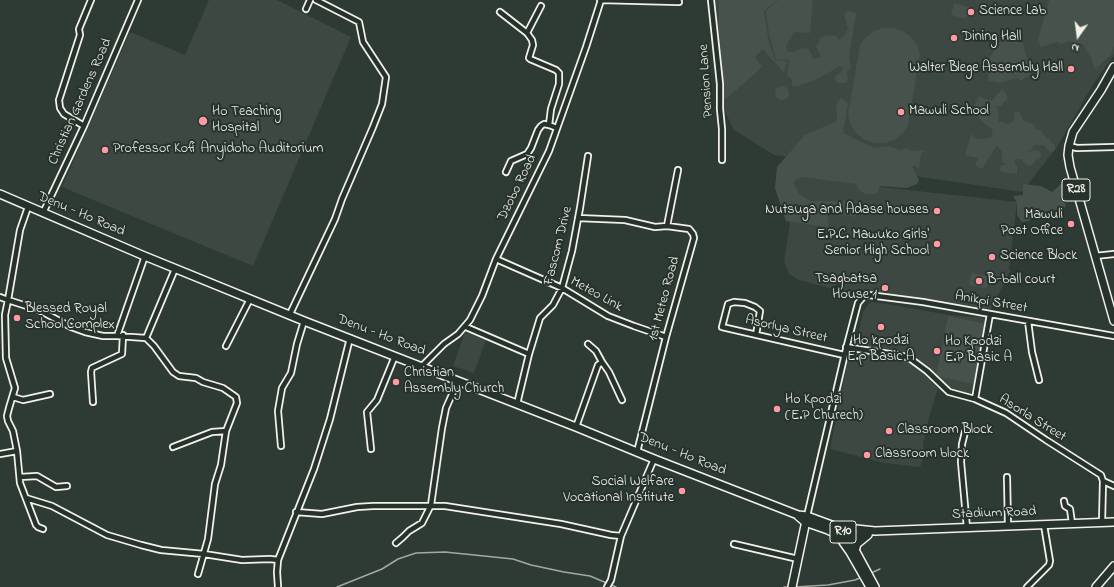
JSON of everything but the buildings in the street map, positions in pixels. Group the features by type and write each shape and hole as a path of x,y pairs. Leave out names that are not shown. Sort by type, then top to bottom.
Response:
{"main road":[{"name":"R28","path":"1114,67 1101,90 1073,132 1069,146 1070,167 1095,256 1110,295 1114,321"},
{"name":"Denu - Ho Road","path":"0,194 175,269 290,314 304,321 422,366 798,515 846,540 866,575 875,587"},
{"name":"Denu - Ho Road","path":"806,519 837,527 855,551 870,587"},
{"path":"793,586 806,519"},
{"name":"Stadium Road","path":"837,527 875,531 1114,522"},
{"path":"855,551 857,544 875,531"},
{"name":"Stadium Road","path":"846,540 875,531"},
{"path":"1096,587 1114,566"}],"street":[{"path":"84,126 64,114 60,108 59,100 80,35 79,29 91,0"},
{"name":"Christian Gardens Road","path":"43,213 84,126 138,0"},
{"path":"306,9 310,0"},
{"path":"290,314 335,219 342,199 374,127 382,104 386,77 363,42 359,22 316,0"},
{"path":"601,0 679,2"},
{"name":"Dzobo Road","path":"422,366 444,344 466,327 482,296 496,259 549,151 601,0"},
{"name":"Pension Lane","path":"711,0 720,84 722,160"},
{"path":"527,33 541,6"},
{"path":"500,12 527,33 532,40 533,45 529,58 530,60 556,70 559,73 559,84 549,125"},
{"path":"506,172 511,161 527,154 532,148 538,130 541,126 544,124 557,128"},
{"path":"1069,146 1077,148 1114,147"},
{"name":"Fascom Drive","path":"517,404 529,354 540,318 553,305 562,288 572,251 588,156"},
{"path":"578,218 619,220 655,227 667,226 678,170"},
{"path":"28,207 20,230 6,320 6,358 15,388 8,416 17,451 20,483 36,525 43,529"},
{"name":"1st Meteo Road","path":"637,452 666,337 694,238 689,229 667,226"},
{"path":"1095,256 1114,254"},
{"path":"117,336 145,256"},
{"name":"Meteo Link","path":"496,259 562,288 608,316 666,337"},
{"path":"146,338 175,269"},
{"name":"Anikpi Street","path":"846,347 858,303 864,296 870,294 1114,336"},
{"path":"0,298 39,310 85,332 103,336 123,335 146,338 154,346 173,372 179,376 196,378 214,386 223,388 236,397 237,403 226,431 222,449 221,465 215,484 204,554 198,574"},
{"path":"226,346 250,299"},
{"name":"Asorlya Street","path":"756,335 760,311 745,303 734,302 728,304 722,327 756,335 844,355"},
{"path":"975,399 990,314"},
{"path":"0,326 6,320"},
{"path":"280,446 278,411 281,394 283,385 288,380 291,373 297,344 304,321"},
{"path":"1028,321 1032,352 1039,380"},
{"path":"466,327 529,354"},
{"path":"93,402 92,368 93,366 122,354 123,335"},
{"path":"278,587 278,560 314,469 330,420 350,338"},
{"path":"588,344 596,351 609,372 622,400"},
{"path":"806,519 846,347"},
{"name":"Asorla Street","path":"846,347 908,357 927,371 949,392 975,399 1006,413 1101,475 1103,482 1114,486"},
{"path":"371,449 367,412 377,400 395,356"},
{"path":"576,427 598,365 602,362"},
{"path":"396,542 404,537 408,530 422,523 431,505 446,408 458,381"},
{"path":"13,397 24,400 50,394"},
{"path":"173,447 212,432 226,431"},
{"path":"965,432 962,444 961,462 967,528"},
{"path":"0,454 17,451"},
{"path":"607,587 610,582 621,536 654,459"},
{"path":"20,477 37,476 56,487 67,486"},
{"path":"1007,477 1008,526"},
{"path":"1102,522 1103,482"},
{"path":"26,498 52,506 107,535 161,550 204,554 242,560 278,560"},
{"path":"1064,501 1065,506 1070,509 1072,523"},
{"path":"296,512 322,514 357,507 446,506 560,524 621,536"},
{"path":"1027,587 1049,565 1044,525"},
{"path":"734,544 798,558"}],"shaded area":[{"name":"Ho Teaching Hospital","path":"209,0 277,0 351,37 253,266 62,187 130,32 185,55"},
{"name":"Mawuli School","path":"714,0 1114,0 1114,55 1094,83 1057,147 1022,192 774,155 734,130 716,94"},
{"path":"719,0 777,0 764,11 769,43 775,60 787,61 784,73 763,49 755,57 762,67 727,98 722,99 717,93"},
{"path":"778,0 813,0 810,33 794,32 786,46 788,52 793,52 802,48 809,49 813,59 821,57 816,47 821,37 829,35 836,36 839,40 845,35 848,28 844,14 848,11 856,13 849,59 851,67 847,72 848,80 846,83 838,83 834,78 842,71 843,68 840,66 814,81 799,86 792,86 792,80 787,75 789,60 776,59 769,34 766,11"},
{"path":"1049,0 1114,0 1114,46 1111,55 1095,69 1083,44 1069,41 1061,44 1057,42 1041,47 1038,40"},
{"path":"954,3 969,7 966,19 951,15"},
{"path":"883,28 893,28 903,31 911,37 917,45 920,55 908,125 902,134 894,140 885,143 875,143 865,140 857,134 851,125 848,115 860,45 866,37 874,31"},
{"path":"1009,36 1023,43 1031,74 1021,81 1018,78 1000,83 989,81 986,63 1000,42"},
{"path":"782,86 787,88 789,93 787,98 782,100 777,98 775,93 777,88"},
{"path":"1002,89 1007,95 1007,99 1001,106 996,106 999,113 998,121 1009,124 1014,120 1014,113 1019,111 1024,121 1034,124 1035,128 1042,132 1055,146 1055,150 1052,152 1049,151 1044,145 1034,145 1033,148 1028,151 1040,151 1041,156 1030,166 1025,164 1021,159 1017,159 1014,162 1017,167 1017,174 1002,172 1000,169 1001,166 1007,164 1002,162 1002,152 997,145 983,168 979,168 975,165 978,158 966,156 971,134 977,139 991,138 993,130 977,115 974,109 977,99 980,96 984,99 992,101"},
{"path":"841,98 848,103 843,133 874,148 889,146 900,150 907,148 911,151 928,150 921,153 919,169 915,165 912,167 919,180 917,184 907,188 880,186 877,193 865,194 859,190 856,184 801,177 793,182 799,194 810,201 855,201 856,217 841,214 829,206 822,210 828,216 828,227 786,221 775,188 777,167 805,135 837,121 836,105"},
{"name":"E.P.C. Mawuko Girls' Senior High School","path":"798,174 872,186 1017,202 1009,270 1011,270 990,311 829,288 799,280 789,274 784,262 790,222 782,199 786,187"},
{"path":"1023,184 1041,186 1052,192 1061,184 1065,187 1064,194 1060,198 1066,205 1059,216 1053,213 1047,219 1034,216 1029,221 1022,222 1017,215 1017,203 1013,196 1023,195"},
{"name":"B-ball court","path":"971,273 989,276 987,288 969,285"},
{"name":"Ho Kpodzi E.P Basic A","path":"870,302 949,315 988,318 974,387 970,395 949,389 935,376 930,367 910,354 856,345 863,312"},
{"path":"948,316 986,324 974,384 936,376"},
{"path":"465,332 486,340 474,373 453,366"},
{"path":"850,350 908,359 938,388 929,417 923,445 925,453 920,467 885,463 830,449"}],"waterway":[{"path":"337,587 382,569 398,559 416,553 445,552 513,559 531,565 590,576 616,587"},
{"path":"871,573 880,569"},
{"path":"795,587 828,585 855,580 862,577"},
{"path":"784,587 789,587"}],"place":[{"name":"Science Lab","path":"971,12"},
{"name":"Dining Hall","path":"954,38"},
{"name":"Walter Blege Assembly Hall","path":"1071,69"},
{"name":"Mawuli School","path":"901,112"},
{"name":"Ho Teaching Hospital","path":"203,121"},
{"name":"Professor Kofi Anyidoho Auditorium","path":"105,150"},
{"name":"Nutsuga and Adase houses","path":"937,211"},
{"name":"Mawuli Post Office","path":"1071,224"},
{"name":"E.P.C. Mawuko Girls' Senior High School","path":"937,244"},
{"name":"Science Block","path":"992,257"},
{"name":"B-ball court","path":"979,281"},
{"name":"Tsagbatsa House 1","path":"885,288"},
{"name":"Blessed Royal School Complex","path":"17,318"},
{"name":"Ho kpodzi E.p Basic A","path":"881,327"},
{"name":"Ho Kpodzi E.P Basic A","path":"937,351"},
{"name":"Christian Assembly Church","path":"396,382"},
{"name":"Ho Kpodzi (E.P Churech)","path":"777,409"},
{"name":"Classroom Block","path":"889,431"},
{"name":"Classroom block","path":"867,455"},
{"name":"Social Welfare Vocational Institute","path":"682,491"}]}
